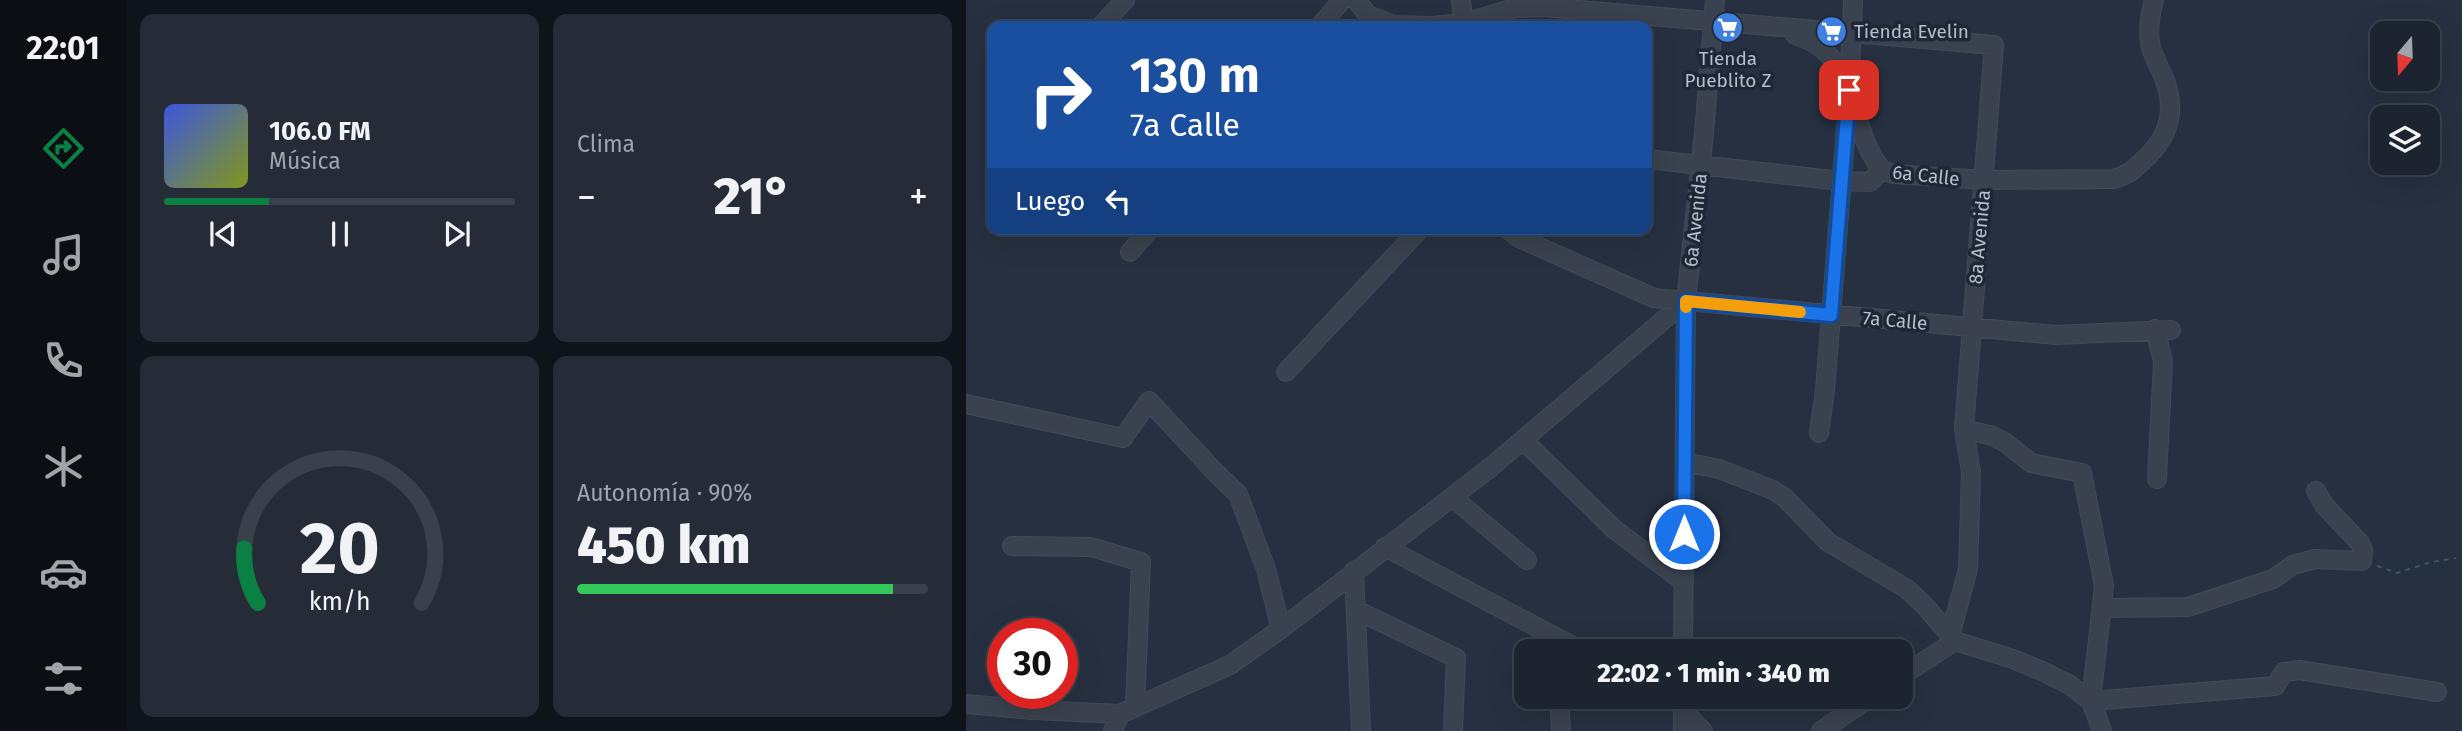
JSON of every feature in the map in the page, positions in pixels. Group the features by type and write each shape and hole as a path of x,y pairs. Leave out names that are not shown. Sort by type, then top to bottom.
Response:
{"street":[{"path":"1106,21 1125,0"},
{"path":"1324,21 1342,0"},
{"path":"1356,0 1368,15 1384,21"},
{"path":"1461,0 1464,21"},
{"name":"6a Avenida","path":"1684,639 1686,301 1715,0"},
{"path":"1819,433 1825,390 1849,90 1853,0"},
{"name":"6a Calle","path":"1652,160 1870,182 1882,170 1894,174 1984,180 2113,179 2127,175 2161,143 2170,116 2166,81 2151,46 2149,20 2154,0"},
{"path":"1476,21 1515,8 1851,34"},
{"path":"1757,26 1807,38 1833,60 1849,90 1870,151 1882,170"},
{"name":"8a Avenida","path":"1851,34 1994,45 1964,429 1971,472 1968,569 1952,638"},
{"path":"1130,252 1145,235"},
{"path":"1286,372 1414,235"},
{"name":"7a Calle","path":"1515,235 1654,298 2076,335 2163,330 2157,479"},
{"path":"966,704 1123,717 1230,665 1282,629 1452,497 1686,301"},
{"path":"966,404 1123,438 1149,401 1238,494 1266,569 1282,629"},
{"path":"1964,429 1993,436 2031,463 2082,473 2105,586 2091,701 2102,731"},
{"path":"1523,440 1614,529 1684,582"},
{"path":"1685,462 1740,476 1780,494 1828,542 1907,589 1952,638 2042,671 2070,685 2091,701 2275,687 2284,672 2299,670 2437,692"},
{"path":"2103,608 2188,607 2273,579 2293,565 2315,559 2362,561 2363,550 2360,543 2323,505 2316,491"},
{"path":"1452,497 1527,560"},
{"path":"1012,546 1091,547 1141,562 1123,717"},
{"path":"1385,547 1559,639"},
{"path":"1354,571 1361,731"},
{"path":"1356,610 1456,658 1453,731"},
{"path":"1913,667 1952,638"},
{"path":"1560,709 1561,731"},
{"path":"1683,709 1683,731"},
{"path":"1687,709 1703,731"},
{"path":"1821,731 1853,709"}],"path":[{"path":"2362,561 2397,573 2431,562 2456,558"}],"slow traffic":[{"path":"1686,307 1686,301 1800,312"}],"place":[{"name":"Tienda Pueblito Z","path":"1728,27"},
{"name":"Tienda Evelin","path":"1831,31"}],"route":[{"path":"1684,534 1686,301 1831,315 1849,90"}]}
